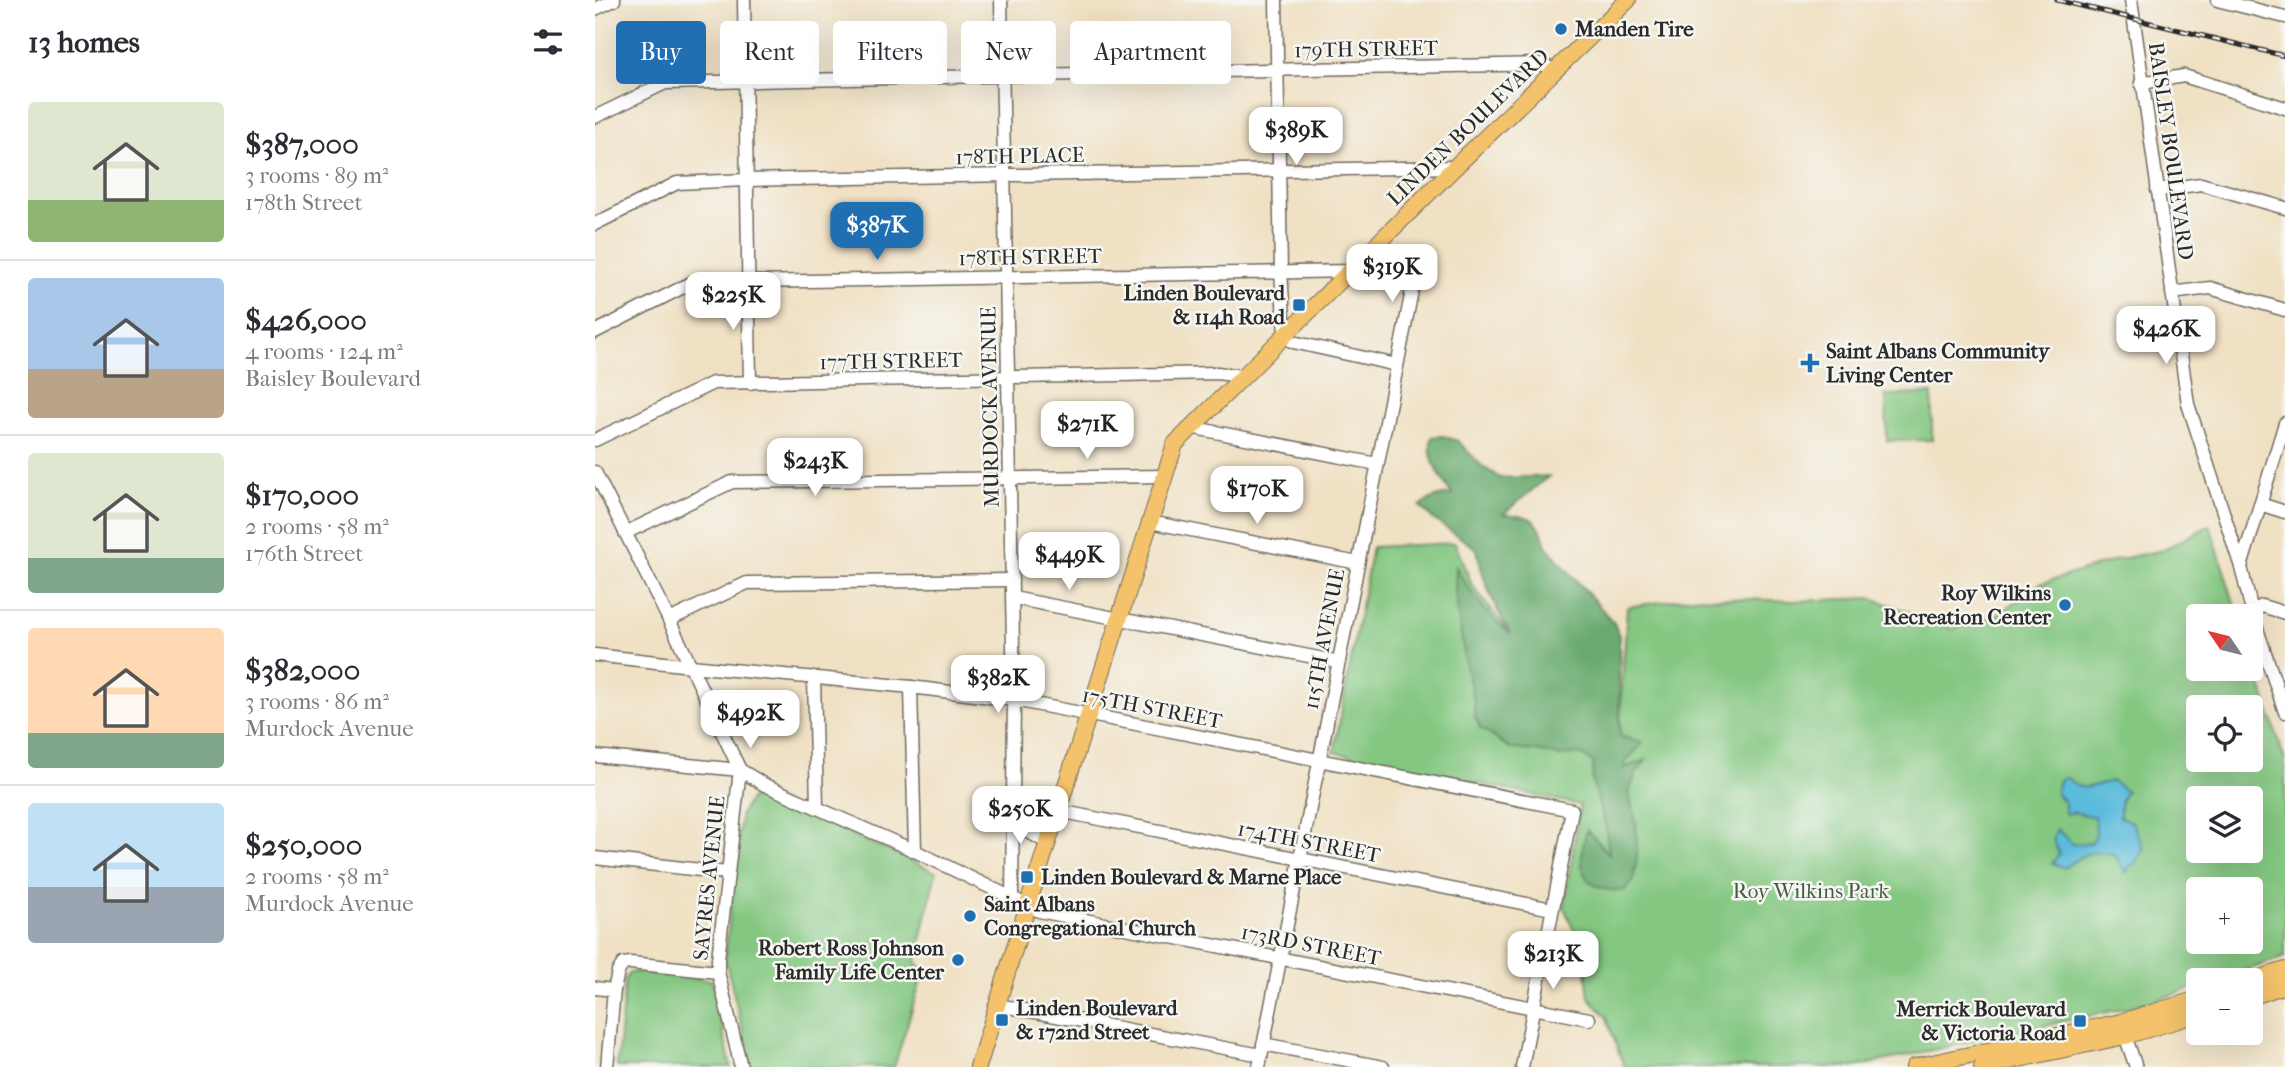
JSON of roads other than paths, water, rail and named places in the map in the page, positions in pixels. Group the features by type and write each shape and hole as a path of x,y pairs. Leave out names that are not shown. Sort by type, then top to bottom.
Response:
{"main road":[{"name":"LINDEN BOULEVARD","path":"978,1067 1175,444 1628,0"},
{"path":"2263,977 2285,970"},
{"path":"2263,993 2285,985"},
{"path":"2123,1029 2186,1004"},
{"path":"1982,1067 2123,1029 2186,1016"},
{"path":"1917,1067 2016,1058"}],"street":[{"path":"595,9 614,0"},
{"path":"744,0 745,21"},
{"name":"MURDOCK AVENUE","path":"1001,0 1002,21"},
{"path":"1276,0 1281,271 1285,335 1293,342 1397,365"},
{"name":"BAISLEY BOULEVARD","path":"2131,0 2188,404 2251,604"},
{"path":"2217,0 2285,17"},
{"name":"179TH STREET","path":"1056,74 1543,64 1555,72"},
{"name":"179TH STREET","path":"819,79 961,76"},
{"path":"2141,83 2184,76 2285,108"},
{"name":"179TH STREET","path":"595,117 665,83 720,81"},
{"path":"746,84 750,383"},
{"name":"MURDOCK AVENUE","path":"1003,84 1013,598 1012,897"},
{"name":"178TH PLACE","path":"595,224 677,183 1455,167"},
{"path":"2157,190 2201,184 2285,208"},
{"name":"115TH AVENUE","path":"1261,1055 1416,270 1365,257"},
{"name":"178TH STREET","path":"595,332 697,280 749,282 1352,271"},
{"path":"2172,293 2210,288 2285,310"},
{"name":"177TH STREET","path":"595,440 713,383 1217,373 1243,376"},
{"path":"2241,567 2285,423"},
{"path":"1191,427 1377,464"},
{"name":"SAYRES AVENUE","path":"595,472 740,770 718,972 741,1067"},
{"path":"625,533 732,482 1164,476"},
{"path":"2260,504 2285,512"},
{"path":"1150,522 1358,563"},
{"path":"669,620 747,583 1012,580"},
{"path":"1013,598 1339,662"},
{"path":"2263,606 2285,613"},
{"name":"BAISLEY BOULEVARD","path":"2263,643 2285,712"},
{"name":"175TH STREET","path":"595,655 1014,700 1572,810 1552,909"},
{"path":"814,677 817,807"},
{"path":"911,687 915,851"},
{"path":"595,756 740,770"},
{"name":"173RD STREET","path":"740,770 765,785 915,851 1039,911 1589,1019"},
{"name":"174TH STREET","path":"1059,811 1552,909"},
{"path":"1013,819 1025,830 1048,843"},
{"path":"595,858 727,873"},
{"path":"1521,1067 1552,909"},
{"path":"607,1067 614,990 618,972 623,964 718,972"},
{"path":"595,988 614,990"},
{"path":"997,1005 1261,1055 1383,1067"},
{"path":"2123,1029 2136,1067"}],"water":[{"path":"2066,777 2082,787 2112,781 2126,791 2120,802 2120,817 2132,822 2144,848 2136,863 2129,867 2127,872 2115,854 2087,853 2064,868 2052,863 2059,854 2053,840 2057,829 2072,844 2091,843 2096,835 2095,817 2065,813 2065,803 2056,793 2059,780"}],"railway":[{"path":"2057,0 2285,56"}],"place":[{"name":"Manden Tire","path":"1561,29"},
{"name":"Linden Boulevard & 114h Road","path":"1299,305"},
{"name":"Saint Albans Community Living Center","path":"1810,363"},
{"name":"Roy Wilkins Recreation Center","path":"2065,605"},
{"name":"Linden Boulevard & Marne Place","path":"1027,877"},
{"name":"Saint Albans Congregational Church","path":"970,916"},
{"name":"Robert Ross Johnson Family Life Center","path":"958,960"},
{"name":"Linden Boulevard & 172nd Street","path":"1002,1020"},
{"name":"Merrick Boulevard & Victoria Road","path":"2080,1021"}],"park label":[{"name":"Roy Wilkins Park","path":"1811,891"}]}
